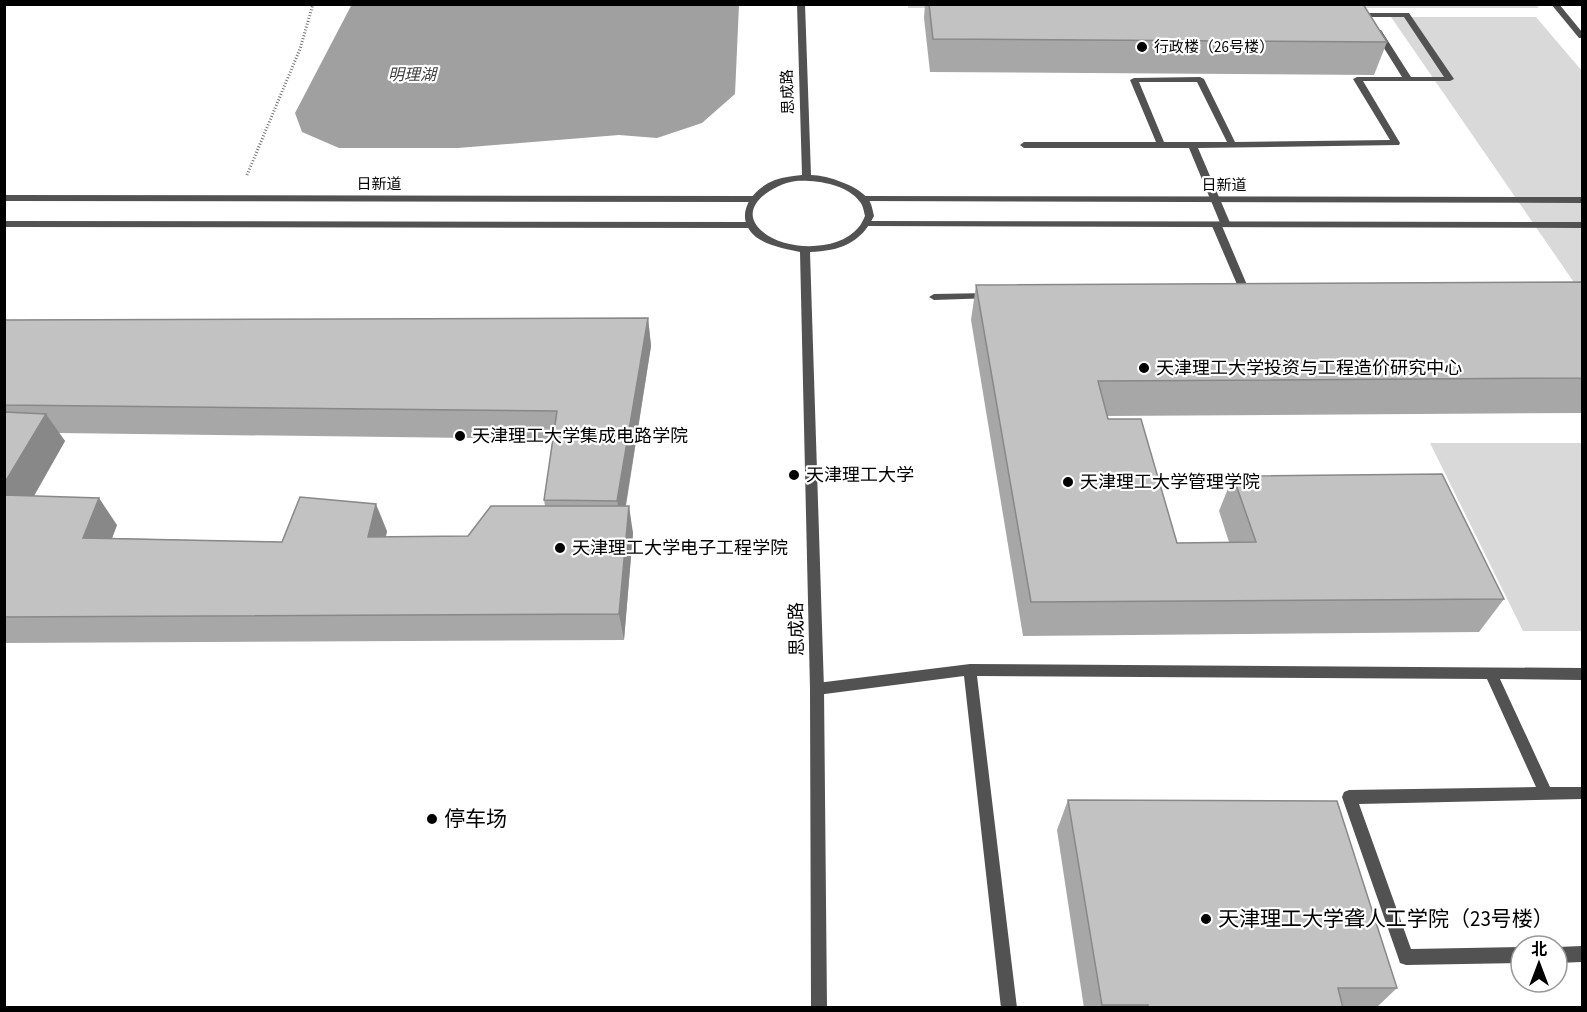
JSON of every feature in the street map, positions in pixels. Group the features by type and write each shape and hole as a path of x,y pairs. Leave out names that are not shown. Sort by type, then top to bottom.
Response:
{"street":[{"name":"思成路","path":"801,4 807,178"},
{"path":"1554,4 1582,36"},
{"path":"1024,146 1396,143 1358,79 1450,79 1406,15 1366,15 1356,10"},
{"path":"1366,15 1408,79"},
{"path":"1161,145 1134,80 1200,79 1232,144"},
{"path":"1192,145 1215,200 1221,225 1245,292"},
{"path":"807,178 837,182 853,189 865,200 870,212 868,224 859,236 843,244 805,250 786,248 769,241 751,225 748,210 753,200 763,190 777,183 807,178"},
{"name":"日新道","path":"4,198 753,200"},
{"name":"日新道","path":"865,200 1582,200"},
{"path":"4,224 751,225"},
{"path":"868,224 1582,225"},
{"name":"思成路","path":"805,250 817,689 819,1008"},
{"path":"1233,292 1256,292"},
{"path":"934,297 1006,296"},
{"path":"817,689 970,670 1582,674"},
{"path":"970,670 1009,1008"},
{"path":"1491,674 1546,794"},
{"path":"1509,955 1406,957 1349,797 1582,793"}],"path":[{"path":"237,198 300,49 313,4"}],"shaded area":[{"path":"1536,4 1539,8 908,8 908,5"},
{"path":"1391,17 1536,17 1582,71 1582,294"},
{"path":"1430,443 1582,443 1582,631 1523,631"}],"water":[{"name":"明理湖","path":"352,4 739,5 735,94 702,123 657,138 619,135 458,148 339,148 302,132 295,113"}],"building":[{"path":"929,4 1363,4 1387,42 933,39"},
{"name":"天津理工大学管理学院","path":"1582,282 1582,378 1098,381 1108,419 1141,419 1177,543 1256,542 1233,476 1442,474 1504,599 1031,602 976,285"},
{"name":"天津理工大学集成电路学院","path":"648,318 617,501 544,500 557,411 4,405 4,320"},
{"path":"4,412 46,414 4,484"},
{"name":"天津理工大学电子工程学院","path":"4,495 99,498 83,538 282,542 300,497 376,504 368,537 468,536 491,506 629,506 619,614 4,617"},
{"name":"天津理工大学聋人工学院（23号楼）","path":"1068,800 1337,801 1397,988 1338,988 1343,1008 1148,1008 1148,1005 1102,1005"}],"place":[{"name":"行政楼（26号楼）","path":"1142,47"},
{"name":"天津理工大学投资与工程造价研究中心","path":"1144,368"},
{"name":"天津理工大学集成电路学院","path":"460,436"},
{"name":"天津理工大学","path":"794,475"},
{"name":"天津理工大学管理学院","path":"1068,482"},
{"name":"天津理工大学电子工程学院","path":"560,548"},
{"name":"停车场","path":"432,819"},
{"name":"天津理工大学聋人工学院（23号楼）","path":"1206,919"}]}
